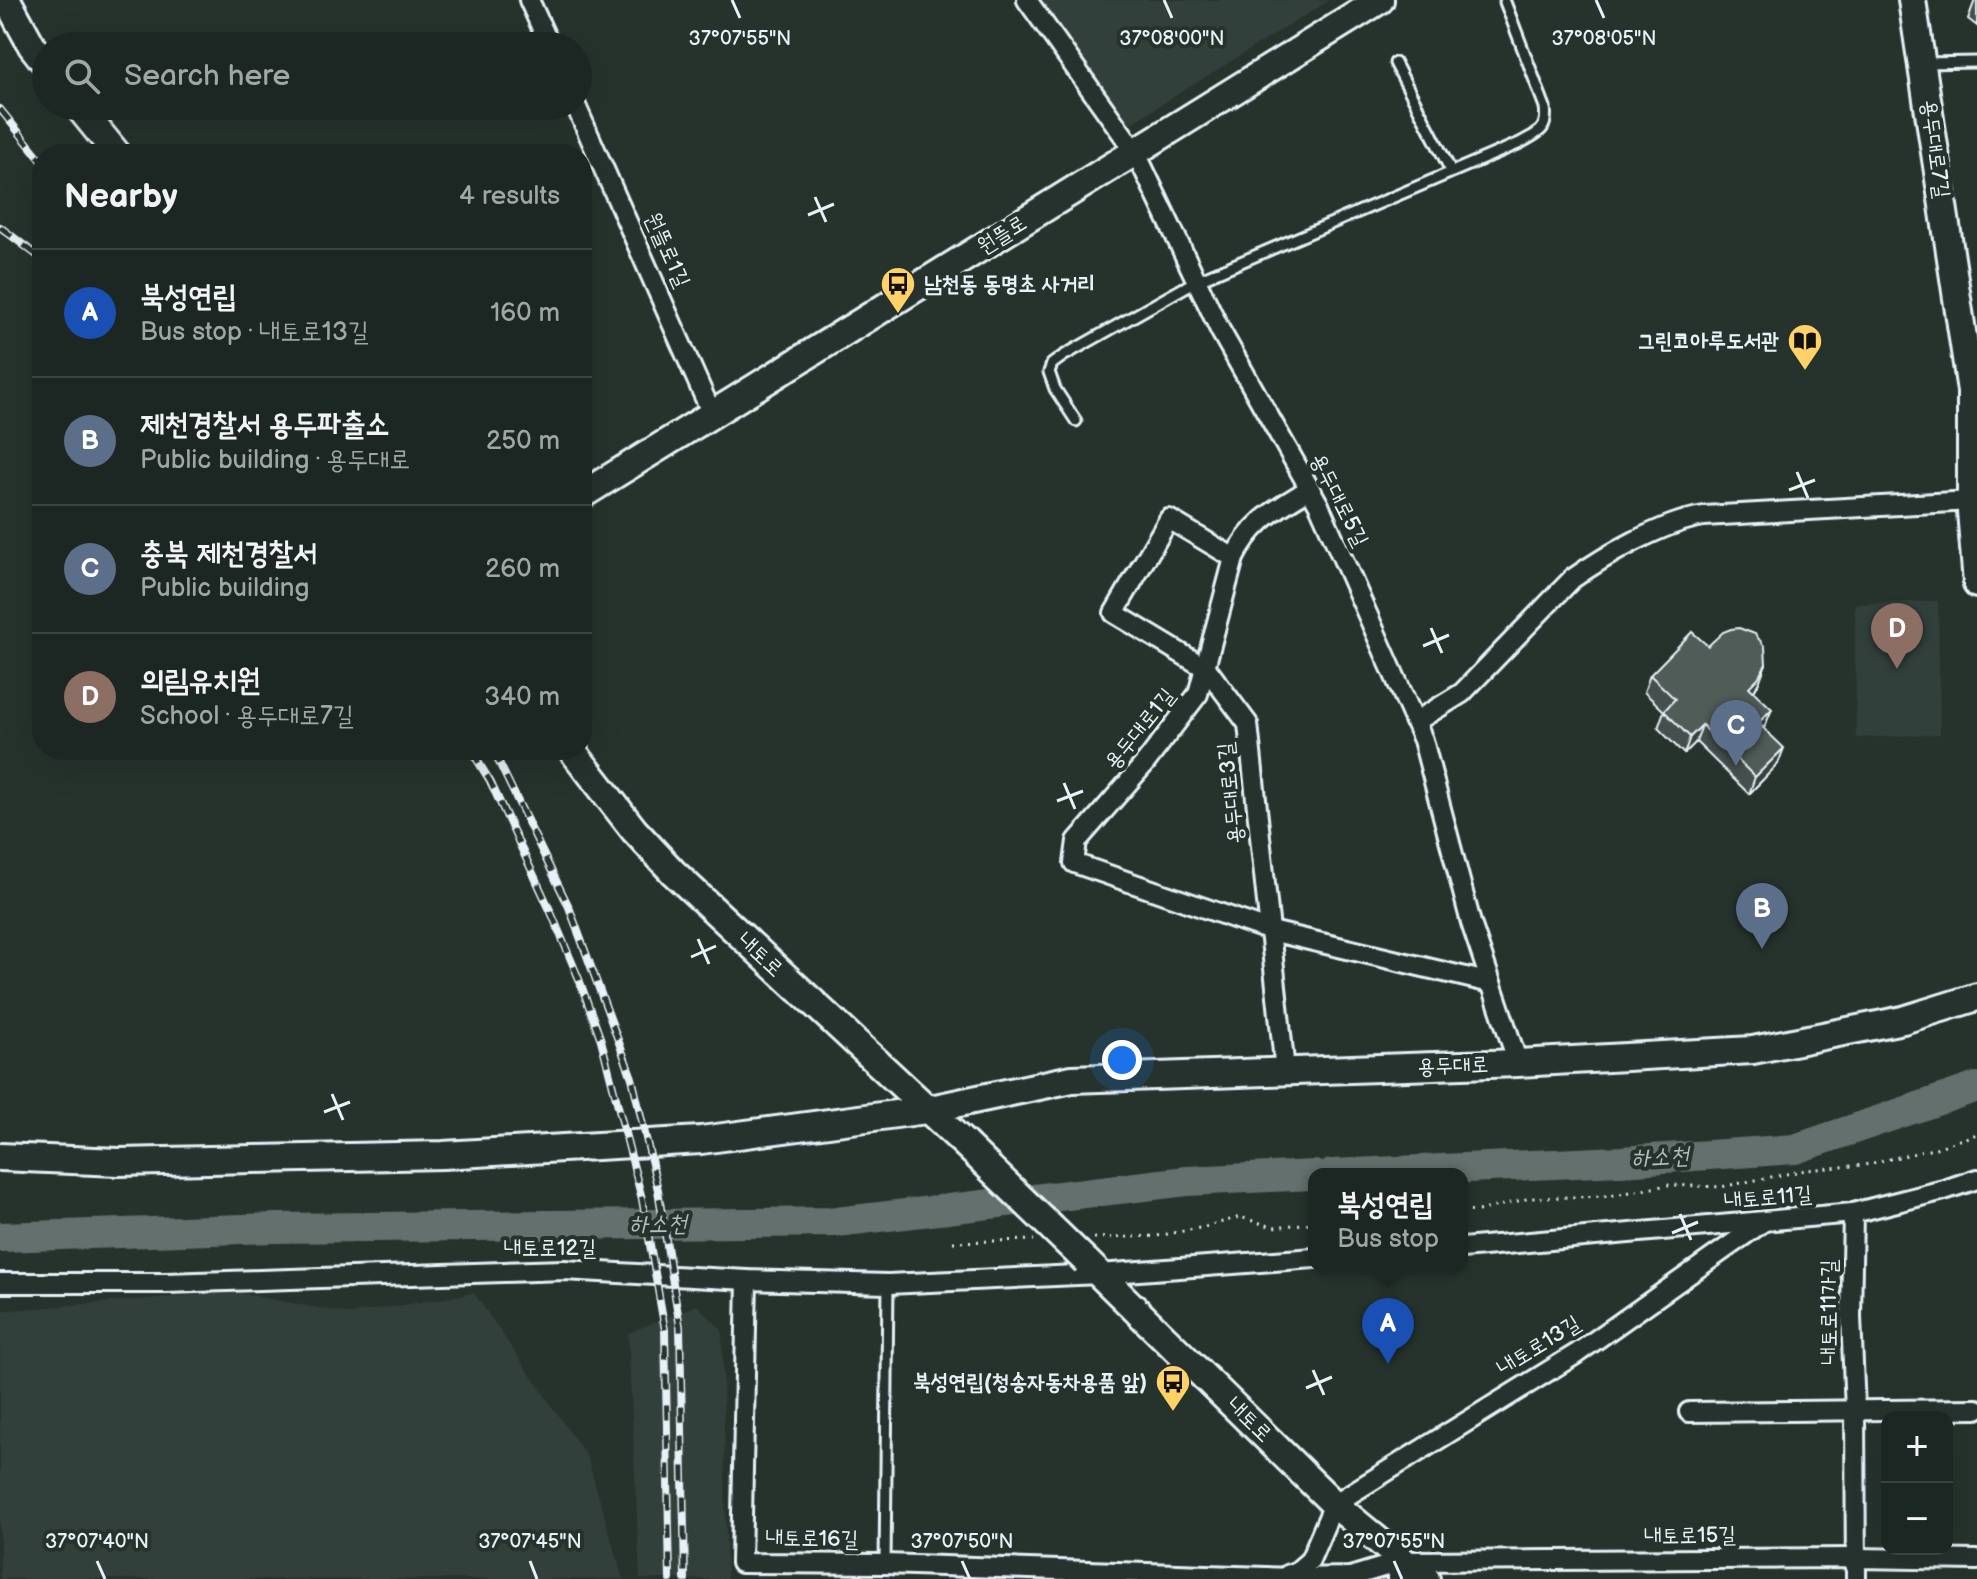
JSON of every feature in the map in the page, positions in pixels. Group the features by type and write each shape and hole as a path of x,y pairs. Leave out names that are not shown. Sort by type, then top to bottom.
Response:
{"street":[{"path":"7,0 32,46"},
{"path":"529,0 544,32"},
{"name":"용두대로5길","path":"1027,0 1136,153 1220,330 1319,505 1423,740 1471,923 1518,1063"},
{"name":"원뜰로","path":"592,489 1380,0"},
{"name":"용두대로7길","path":"1912,0 1974,389 1971,501 1977,584"},
{"path":"89,120 109,144"},
{"name":"원뜰로1길","path":"582,120 712,414"},
{"name":"용두대로1길","path":"1271,931 1074,863 1077,841 1146,762 1198,694 1234,558 1244,537 1262,518 1309,489"},
{"path":"1415,722 1462,693 1572,579 1672,523 1704,516 1971,501"},
{"name":"용두대로3길","path":"1234,558 1169,519 1114,613 1207,669 1248,724 1285,1071"},
{"name":"내토로","path":"580,760 614,806 673,872 926,1110 1093,1258 1402,1570 1426,1579"},
{"path":"1271,931 1491,983"},
{"name":"용두대로","path":"0,1157 119,1162 443,1155 701,1140 926,1110 1072,1079 1518,1063 1753,1050 1903,1020 1977,997"},
{"name":"내토로11길","path":"1468,1247 1853,1213 1977,1179"},
{"name":"내토로11가길","path":"1853,1213 1851,1317 1856,1579"},
{"name":"내토로13길","path":"1334,1504 1576,1354 1763,1222"},
{"path":"1093,1258 1308,1258"},
{"name":"내토로12길","path":"0,1283 166,1283 564,1270 888,1284 1093,1258"},
{"name":"내토로16길","path":"747,1280 740,1571 885,1564 964,1573 1290,1579 1350,1577 1402,1570"},
{"path":"1689,1412 1977,1409"},
{"path":"1290,1579 1310,1560 1334,1504"},
{"name":"내토로15길","path":"1402,1570 1527,1562 1856,1558 1977,1560"},
{"path":"1502,1579 1510,1568 1527,1562"}],"lane":[{"path":"1076,421 1055,389 1049,372 1052,364 1196,281 1333,225 1520,143 1542,130 1547,122 1545,107 1505,2"},
{"path":"1923,63 1977,62"},
{"path":"1395,63 1451,171"},
{"path":"885,1564 888,1284"}],"path":[{"path":"1468,1212 1530,1198 1609,1196 1668,1185 1721,1187 1806,1170 1864,1165 1933,1149 1977,1134"},
{"path":"1093,1258 1157,1236 1240,1217 1273,1227 1308,1224"},
{"path":"953,1242 1047,1239"}],"shaded area":[{"path":"1042,0 1330,0 1125,127"},
{"path":"1938,601 1940,734 1856,738 1855,604"},
{"path":"233,1292 350,1314 474,1293 587,1457 623,1579 0,1579 0,1311"},
{"path":"697,1305 722,1330 727,1579 640,1579 628,1333"}],"building":[{"path":"1739,628 1755,634 1765,647 1766,664 1749,687 1772,709 1758,723 1784,748 1755,777 1702,725 1690,737 1664,711 1675,699 1650,675 1692,632 1708,646 1723,632"}],"waterway":[{"name":"하소천","path":"1465,1168 1795,1149 1977,1087"},
{"name":"하소천","path":"0,1237 274,1228 837,1222 1187,1181 1308,1175"}],"railway":[{"path":"0,109 32,149"},
{"path":"0,227 32,251"},
{"path":"477,760 490,781 579,979 601,1040 642,1199 665,1330 670,1579"},
{"path":"498,760 569,907 632,1078 658,1190 680,1327 685,1579"}],"place":[{"name":"남천동 동명초 사거리","path":"898,315"},
{"name":"그린코아루도서관","path":"1805,372"},
{"name":"의림유치원","path":"1897,669"},
{"name":"충북 제천경찰서","path":"1736,766"},
{"name":"제천경찰서 용두파출소","path":"1762,949"},
{"name":"북성연립","path":"1388,1364"},
{"name":"북성연립(청송자동차용품 앞)","path":"1173,1413"}]}
